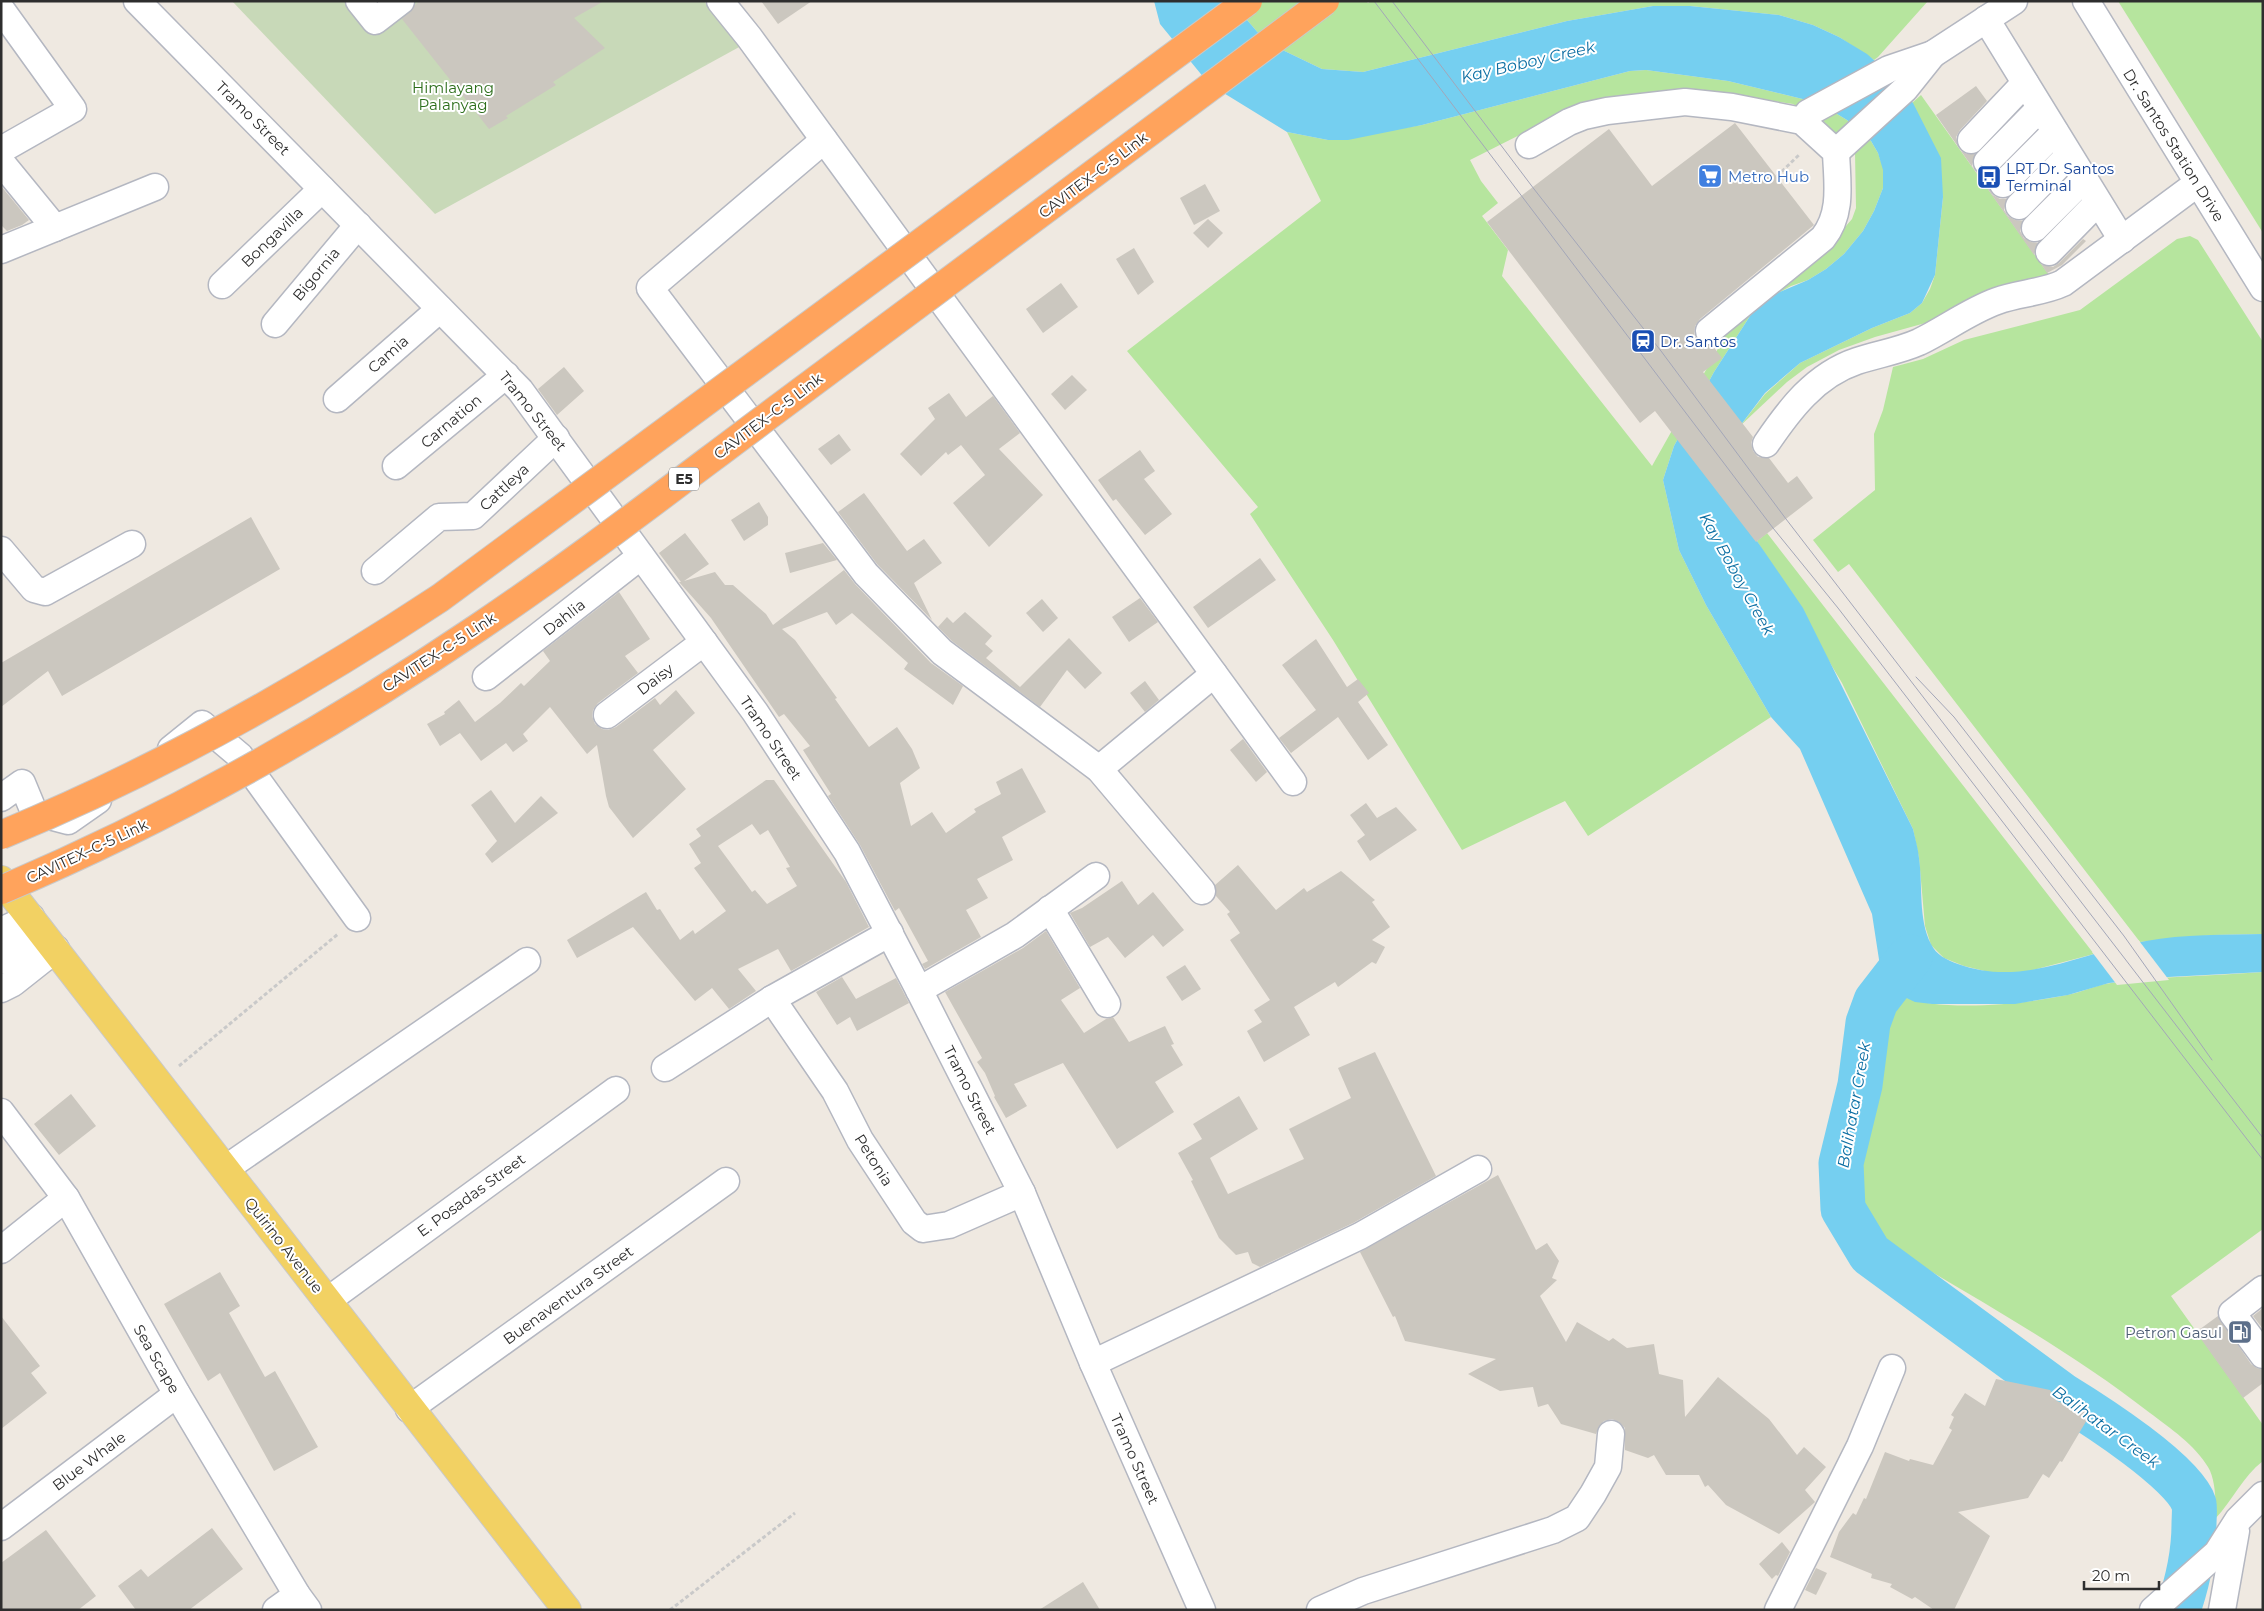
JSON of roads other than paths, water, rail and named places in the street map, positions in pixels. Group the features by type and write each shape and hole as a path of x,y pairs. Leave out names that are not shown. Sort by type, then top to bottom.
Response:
{"highway":[{"path":"1,834 120,781 248,716 379,638 440,598 1248,1"},
{"name":"CAVITEX–C-5 Link","path":"1,890 115,840 222,784 359,704 480,626 663,494 1325,1"}],"main road":[{"name":"Quirino Avenue","path":"1,880 567,1610"}],"street":[{"name":"Tramo Street","path":"137,1 520,390 756,712 846,852 890,933 1022,1193 1093,1363 1202,1610"},
{"path":"359,1 374,21 401,1"},
{"path":"720,1 749,37 1293,782"},
{"path":"1822,133 1933,54 2014,1"},
{"name":"Dr. Santos Station Drive","path":"2086,1 2263,288"},
{"path":"1,9 73,109 1,150"},
{"path":"1986,19 2122,240"},
{"path":"1822,133 1897,79"},
{"path":"1971,140 2025,83"},
{"path":"1529,145 1568,122 1584,116 1658,104 1708,103 1822,133"},
{"path":"1987,162 2040,108"},
{"path":"2003,184 2055,132"},
{"path":"1709,331 1823,238 1829,231 1838,204 1822,133"},
{"path":"824,140 650,288 866,574 942,652 1099,769 1202,891"},
{"path":"2019,206 2069,155"},
{"path":"1,162 55,228"},
{"path":"2035,228 2084,179"},
{"path":"1766,444 1796,401 1816,384 1834,373 1855,362 1917,343 1974,311 1998,301 2058,286 2073,277 2198,183"},
{"path":"1,250 155,186"},
{"name":"Bongavilla","path":"222,285 322,189"},
{"path":"2049,252 2098,202"},
{"name":"Bigornia","path":"275,324 358,225"},
{"name":"Camia","path":"337,399 440,309"},
{"name":"Carnation","path":"396,466 506,375"},
{"name":"Cattleya","path":"375,571 439,517 473,516 556,438"},
{"path":"1,550 34,589 45,592 132,544"},
{"name":"Dahlia","path":"486,677 642,556"},
{"name":"Daisy","path":"607,715 704,642"},
{"path":"1099,769 1214,674"},
{"path":"1,798 22,783 34,812 68,821 168,752 202,724 240,756 357,918"},
{"path":"919,990 1015,935 1096,876"},
{"path":"1050,909 1107,1004"},
{"path":"1,931 42,932"},
{"path":"1,961 42,932"},
{"path":"1,989 13,983 42,932"},
{"path":"665,1068 772,999 890,933"},
{"path":"225,1169 527,961"},
{"name":"Petonia","path":"772,999 835,1091 860,1140 914,1222 923,1229 949,1225 1022,1193"},
{"name":"E. Posadas Street","path":"327,1301 616,1090"},
{"name":"Sea Scape","path":"1,1112 66,1198 177,1394 302,1602"},
{"path":"1093,1363 1360,1236 1478,1168"},
{"name":"Buenaventura Street","path":"410,1409 726,1181"},
{"path":"1,1250 66,1198"},
{"path":"2263,1289 2232,1313 2263,1355"},
{"path":"1778,1610 1860,1446 1892,1368"},
{"name":"Blue Whale","path":"4,1520 177,1394"},
{"path":"1320,1610 1362,1591 1553,1530 1577,1518 1608,1467 1611,1434"},
{"path":"2154,1610 2217,1553 2238,1520 2263,1495"},
{"path":"2222,1610 2238,1520"},
{"path":"276,1610 302,1602"}],"water":[{"name":"Kay Boboy Creek","path":"1154,1 1236,1 1241,13 1266,42 1322,69 1363,72 1567,21 1653,6 1690,6 1779,15 1813,25 1839,37 1867,54 1884,69 1913,103 1941,158 1943,197 1935,275 1922,303 1910,313 1872,328 1800,363 1765,393 1740,426 1757,541 1803,608 1913,829 1919,858 1924,924 1933,948 1939,954 1958,964 1982,970 2006,972 2052,966 2146,941 2204,935 2263,934 2263,972 2168,977 2109,983 2068,995 2015,1004 1932,1004 1915,1002 1902,996 1880,966 1872,914 1800,749 1771,717 1706,605 1679,550 1663,480 1674,446 1714,372 1750,316 1762,302 1775,294 1808,280 1826,269 1844,254 1863,231 1874,211 1883,188 1883,170 1878,153 1871,141 1847,120 1819,103 1728,81 1646,70 1630,71 1422,125 1348,140 1328,140 1287,132 1209,84 1160,24"}],"waterway":[{"name":"Balihatar Creek","path":"1910,957 1876,1001 1868,1023 1860,1085 1841,1163 1843,1209 1870,1254 2062,1395 2136,1445 2174,1476 2187,1491 2194,1504 2194,1535 2190,1567 2178,1610"}],"tram line":[{"path":"1374,1 1773,528 1838,608 2263,1160"},
{"path":"1392,1 1534,189 1661,351 1786,519 2263,1138"},
{"path":"1916,677 1954,717 2124,936 2212,1060"}],"place":[{"name":"Metro Hub","path":"1710,176"},
{"name":"LRT Dr. Santos Terminal","path":"1989,177"},
{"name":"Dr. Santos","path":"1643,341"},
{"name":"Petron Gasul","path":"2240,1332"}],"park label":[{"name":"Himlayang Palanyag","path":"453,96"}]}
